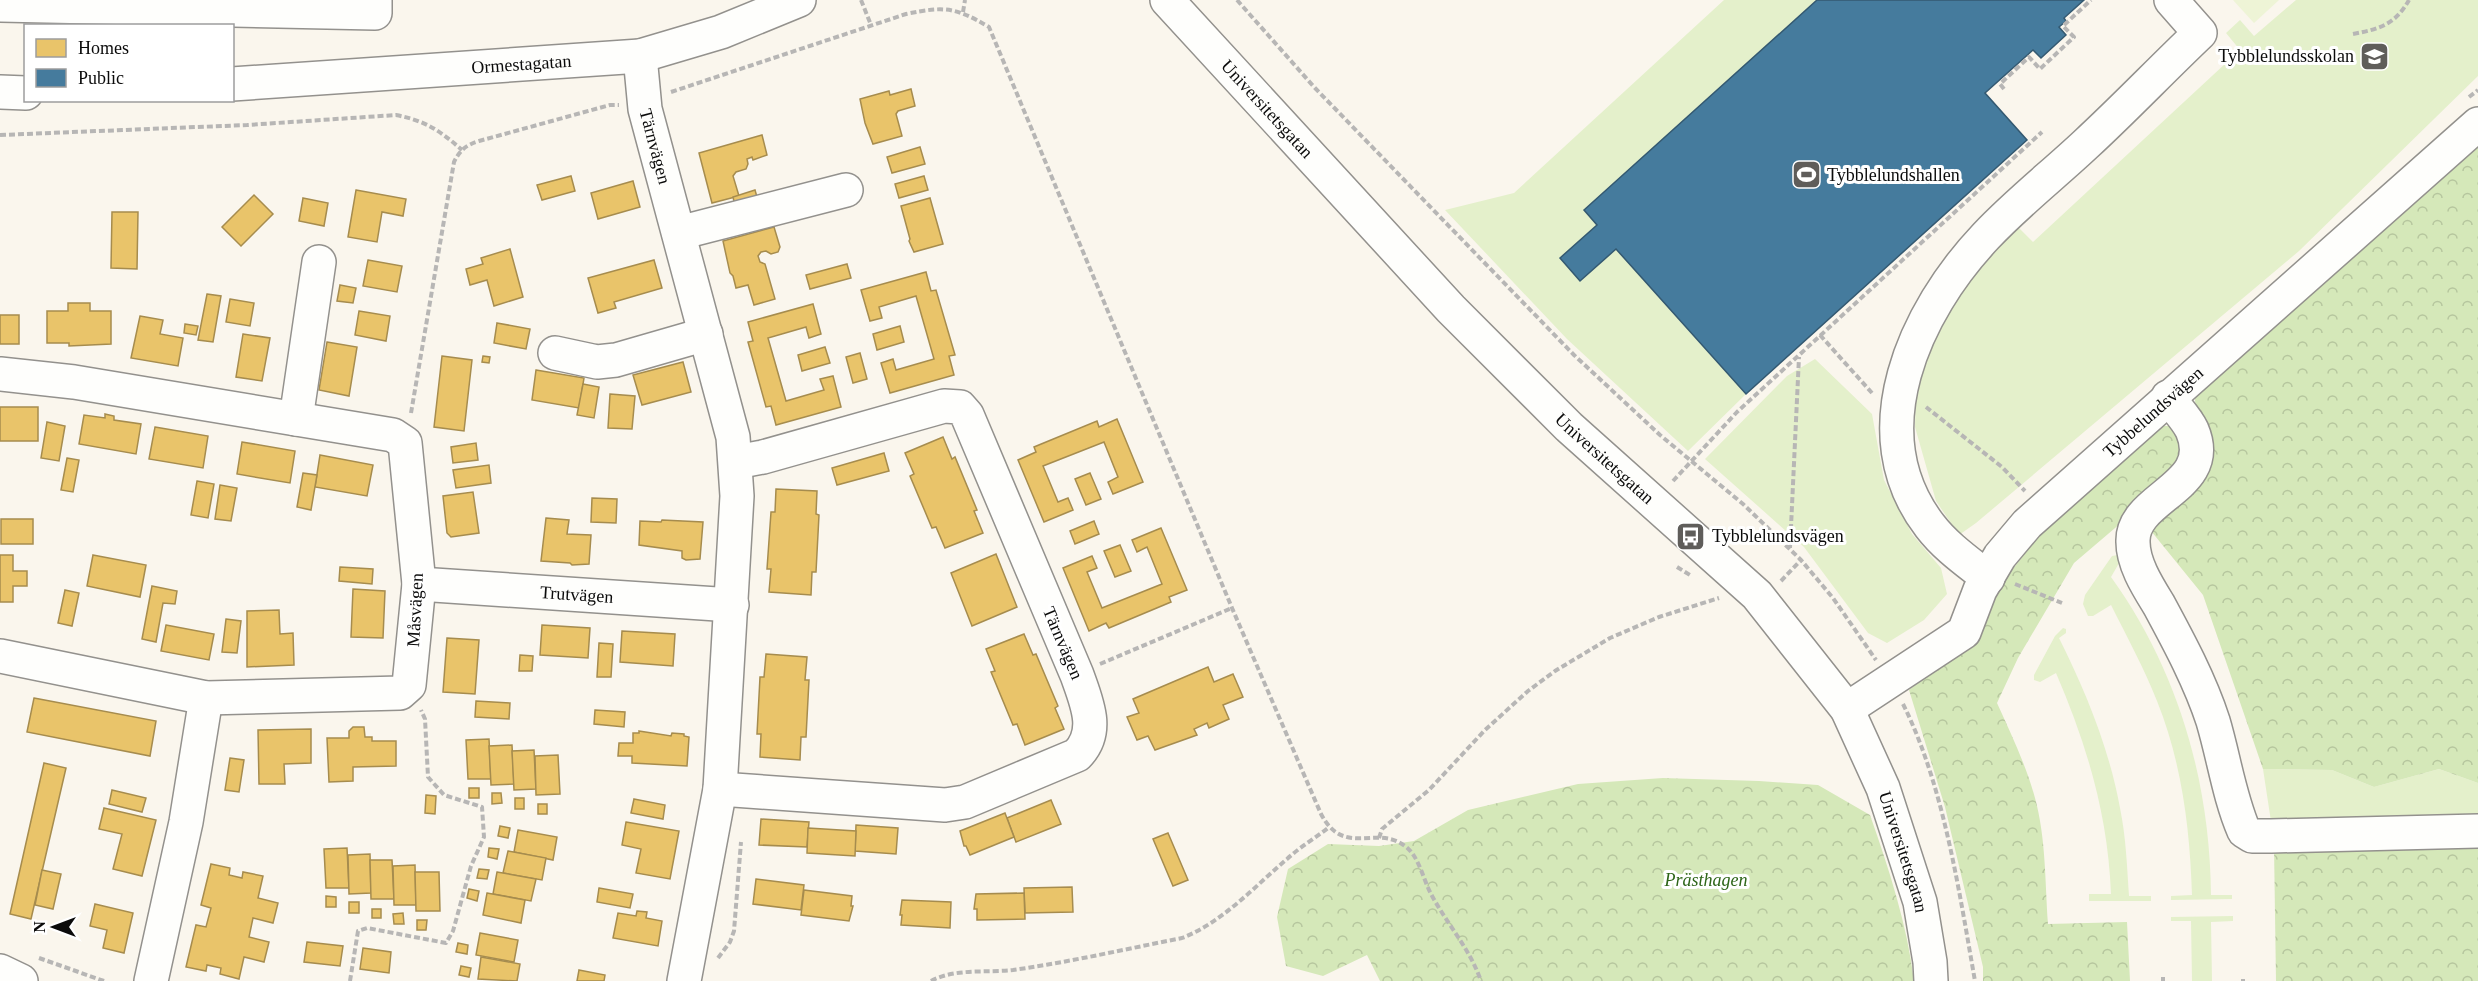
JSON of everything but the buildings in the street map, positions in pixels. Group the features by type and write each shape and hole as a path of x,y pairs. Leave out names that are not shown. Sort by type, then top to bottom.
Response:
{"street":[{"path":"0,5 375,12 375,0"},
{"name":"Ormestagatan","path":"234,84 640,56 721,32 799,0"},
{"name":"Universitetsgatan","path":"1167,0 1451,309 1569,427 1761,600 1847,709 1882,788 1920,902 1931,981"},
{"path":"1988,578 1943,541 1917,506 1901,463 1896,423 1900,385 1915,341 1935,304 1963,262 2000,221 2086,144 2200,33 2171,0"},
{"name":"Tärnvägen","path":"640,56 645,109 734,437 736,462 732,605 720,789 684,981"},
{"name":"Tybbelundsvägen","path":"1847,709 1883,665 1964,632 1980,590 2000,556 2027,524 2478,124"},
{"path":"679,233 846,190"},
{"path":"296,419 318,262"},
{"path":"555,353 597,362 616,360 706,334"},
{"path":"0,374 74,382 393,435 405,443"},
{"path":"2168,397 2192,430 2196,450 2193,467 2182,482 2140,518 2133,531 2133,546 2137,562 2176,635 2213,720 2236,813 2244,831 2252,836 2271,836 2478,831"},
{"name":"Tärnvägen","path":"720,789 945,805 965,802 1077,755 1086,746 1090,730 1089,709 1077,675 967,415 960,408 944,406 736,462"},
{"name":"Måsvägen","path":"405,443 419,584 410,685"},
{"name":"Trutvägen","path":"419,584 732,605"},
{"path":"0,656 206,698 400,693 410,685"},
{"path":"151,981 186,822 206,698"},
{"path":"0,971 27,969"}],"path":[{"path":"861,0 871,25"},
{"path":"963,12 965,0"},
{"path":"1237,0 1315,88 1574,355 1690,460 1743,504 1802,560 1833,598 1883,665 1920,738 1941,812 1975,981"},
{"path":"2004,89 2000,84 2029,57 2040,69 2074,37 2063,26 2091,0"},
{"path":"2353,34 2377,29 2395,20 2409,0"},
{"path":"669,93 871,25 934,8 963,12 989,27 1232,608 1328,828 1344,837 1379,838 1400,843 1412,854 1431,894 1468,951 1481,981"},
{"path":"405,443 454,162 466,146 479,141 610,105 623,106"},
{"path":"0,135 247,125 396,115 419,119 444,134 462,150"},
{"path":"1673,481 1690,460 1737,412 2042,132"},
{"path":"1820,335 1884,407 1898,408 1911,400 1918,400 2002,467 2030,495"},
{"path":"1790,549 1799,357"},
{"path":"1761,600 1802,560"},
{"path":"1988,578 2016,585 2062,603"},
{"path":"1379,838 1382,829 1429,790 1485,730 1528,691 1556,671 1610,638 1659,617 1718,598 1726,606"},
{"path":"1077,675 1232,608"},
{"path":"351,981 358,931 367,928 446,943 453,931 471,866 484,837 482,807 444,795 428,777 424,719 410,685"},
{"path":"931,981 954,974 1012,970 1080,959 1189,935 1217,919 1288,857 1328,828"},
{"path":"27,969 104,981"}],"green space":[{"path":"1724,0 1817,0 1597,225 1560,258 1580,281 1616,249 1746,394 1688,451 1567,339 1445,210 1514,193"},
{"path":"2233,0 2279,0 2254,23"},
{"path":"2296,0 2478,0 2478,76 2299,251 1959,535 1936,501 1915,427 1916,382 1950,309 1999,239 2019,228 2033,242 2240,50 2226,33 2240,20 2254,36"},
{"path":"2478,139 2478,783 2439,769 2374,787 2332,770 2263,769 2203,595 2147,526 2191,486 2209,461 2212,448 2210,436 2197,410 2195,393"},
{"path":"1815,359 1872,414 1884,480 1912,534 1941,568 1947,594 1924,620 1887,643 1868,633 1804,547 1705,459 1787,376"},
{"path":"2154,426 2174,426 2191,445 2135,511 2074,563 2018,658 1997,703 2023,762 2039,813 2048,924 2127,922 2130,981 1983,981 1983,967 1945,807 1909,690 1956,652 2015,566 2051,521"},
{"path":"2118,555 2122,558 2111,577 2155,650 2186,728 2197,769 2204,810 2211,895 2232,895 2232,899 2171,900 2171,896 2192,895 2187,821 2179,772 2166,724 2152,689 2111,605 2093,616 2088,616 2083,604 2085,595 2112,556"},
{"path":"2063,628 2066,629 2066,633 2059,638 2096,721 2110,764 2124,830 2129,896 2151,896 2151,901 2089,901 2089,894 2111,894 2106,836 2094,781 2077,727 2056,673 2040,682 2034,680 2034,675 2055,636"},
{"path":"2263,769 2332,770 2374,787 2439,769 2478,783 2478,823 2272,828"},
{"name":"Prästhagen","path":"1663,778 1818,785 1870,815 1902,918 1914,981 1380,981 1367,955 1323,976 1286,966 1277,917 1288,869 1328,844 1379,846 1414,841 1468,810 1578,784"},
{"path":"2478,839 2478,981 2276,981 2274,846"},
{"path":"2233,916 2233,921 2211,922 2212,981 2192,981 2191,921 2171,921 2171,917"}],"place":[{"name":"Tybblelundsskolan","path":"2375,56"},
{"name":"Tybblelundshallen","path":"1806,175"},
{"name":"Tybblelundsvägen","path":"1691,536"}]}
